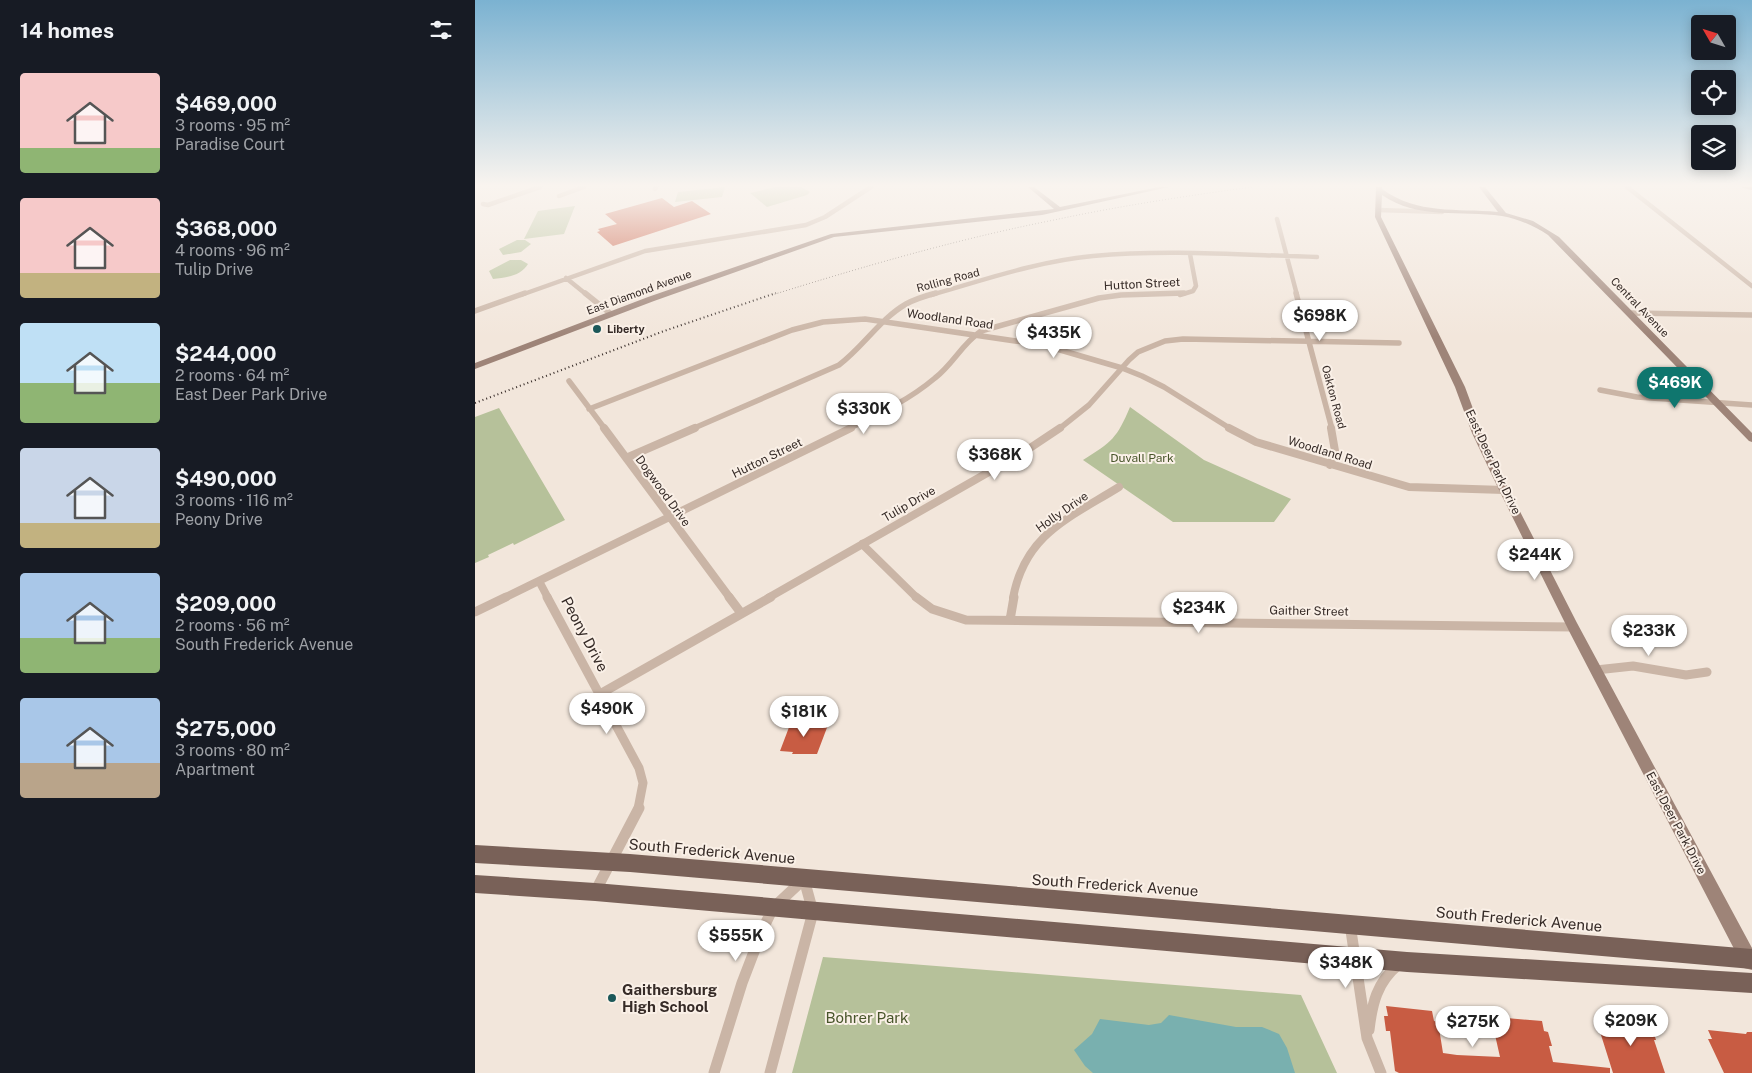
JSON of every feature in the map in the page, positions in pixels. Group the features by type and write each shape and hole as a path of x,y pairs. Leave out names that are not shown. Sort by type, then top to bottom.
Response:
{"main road":[{"name":"South Frederick Avenue","path":"475,854 611,862 1350,924 1751,962"},
{"path":"475,884 595,892 1407,962 1752,983"}],"street":[{"path":"475,311 645,251 731,237"},
{"name":"East Diamond Avenue","path":"475,366 611,314 827,237"},
{"name":"Oakton Road","path":"1282,237 1335,444 1330,465"},
{"name":"East Deer Park Drive","path":"1387,237 1460,387 1477,433 1573,626 1751,962"},
{"name":"Central Avenue","path":"1556,237 1752,438"},
{"path":"1690,237 1752,286"},
{"name":"Hutton Street","path":"475,612 910,398 937,377 975,333 1099,298 1189,293 1196,289 1190,254"},
{"name":"Rolling Road","path":"626,458 839,365 858,351 899,307 913,300 1054,263 1094,256 1240,254 1317,257"},
{"path":"566,278 611,314"},
{"path":"1630,313 1752,315"},
{"name":"Woodland Road","path":"589,409 802,326 845,319 884,321 975,333 1043,345 1122,368 1164,387 1243,437 1330,465 1409,487 1505,490"},
{"name":"Tulip Drive","path":"600,694 1015,457 1056,431 1089,405 1142,348 1153,343 1168,340 1399,343"},
{"name":"Dogwood Drive","path":"569,381 741,613"},
{"path":"1600,390 1637,397 1752,405"},
{"name":"Holly Drive","path":"1010,620 1017,580 1024,562 1036,545 1053,530 1119,487"},
{"name":"Gaither Street","path":"862,544 920,601 932,610 966,620 1573,626"},
{"name":"Peony Drive","path":"539,581 639,768 643,783 638,811 595,892"},
{"path":"1596,670 1633,666 1686,675 1707,672"},
{"path":"714,1073 742,983 762,931 773,908 805,879 813,912 770,1073"},
{"path":"1350,924 1369,1047 1381,1073"},
{"path":"1369,1047 1369,1028 1378,988 1387,974 1407,962"}],"green space":[{"path":"517,240 525,240 531,244 521,252 503,255 499,249"},
{"path":"510,260 521,260 528,264 517,274 493,279 489,271"},
{"name":"Duvall Park","path":"1130,407 1204,460 1291,499 1274,522 1173,522 1083,460 1113,438"},
{"path":"499,408 565,520 514,545 513,543 475,563 475,417"},
{"name":"Bohrer Park","path":"823,957 1301,995 1337,1073 792,1073"}],"water":[{"path":"1169,1015 1236,1027 1262,1027 1279,1034 1287,1048 1295,1073 1093,1073 1085,1066 1074,1050 1092,1034 1100,1019 1149,1025 1161,1023"}],"building":[{"path":"603,237 640,237 613,246"},
{"path":"791,722 828,725 817,754 792,754 793,752 780,751"},
{"path":"1386,1006 1432,1011 1434,1021 1438,1022 1443,1053 1457,1055 1500,1057 1493,1026 1497,1027 1495,1017 1542,1021 1544,1031 1548,1032 1552,1046 1549,1046 1553,1062 1610,1068 1610,1073 1399,1073 1395,1071 1390,1031 1386,1031 1384,1016 1388,1016"},
{"path":"1596,1019 1651,1024 1656,1040 1654,1040 1665,1073 1613,1073"},
{"path":"1708,1030 1746,1034 1747,1032 1752,1032 1752,1073 1724,1073 1708,1039 1712,1039"}],"railway":[{"path":"772,295 912,254 979,237"},
{"path":"475,403 664,331 776,293"}],"place":[{"name":"Liberty","path":"597,329"},
{"name":"Gaithersburg High School","path":"612,998"}]}
